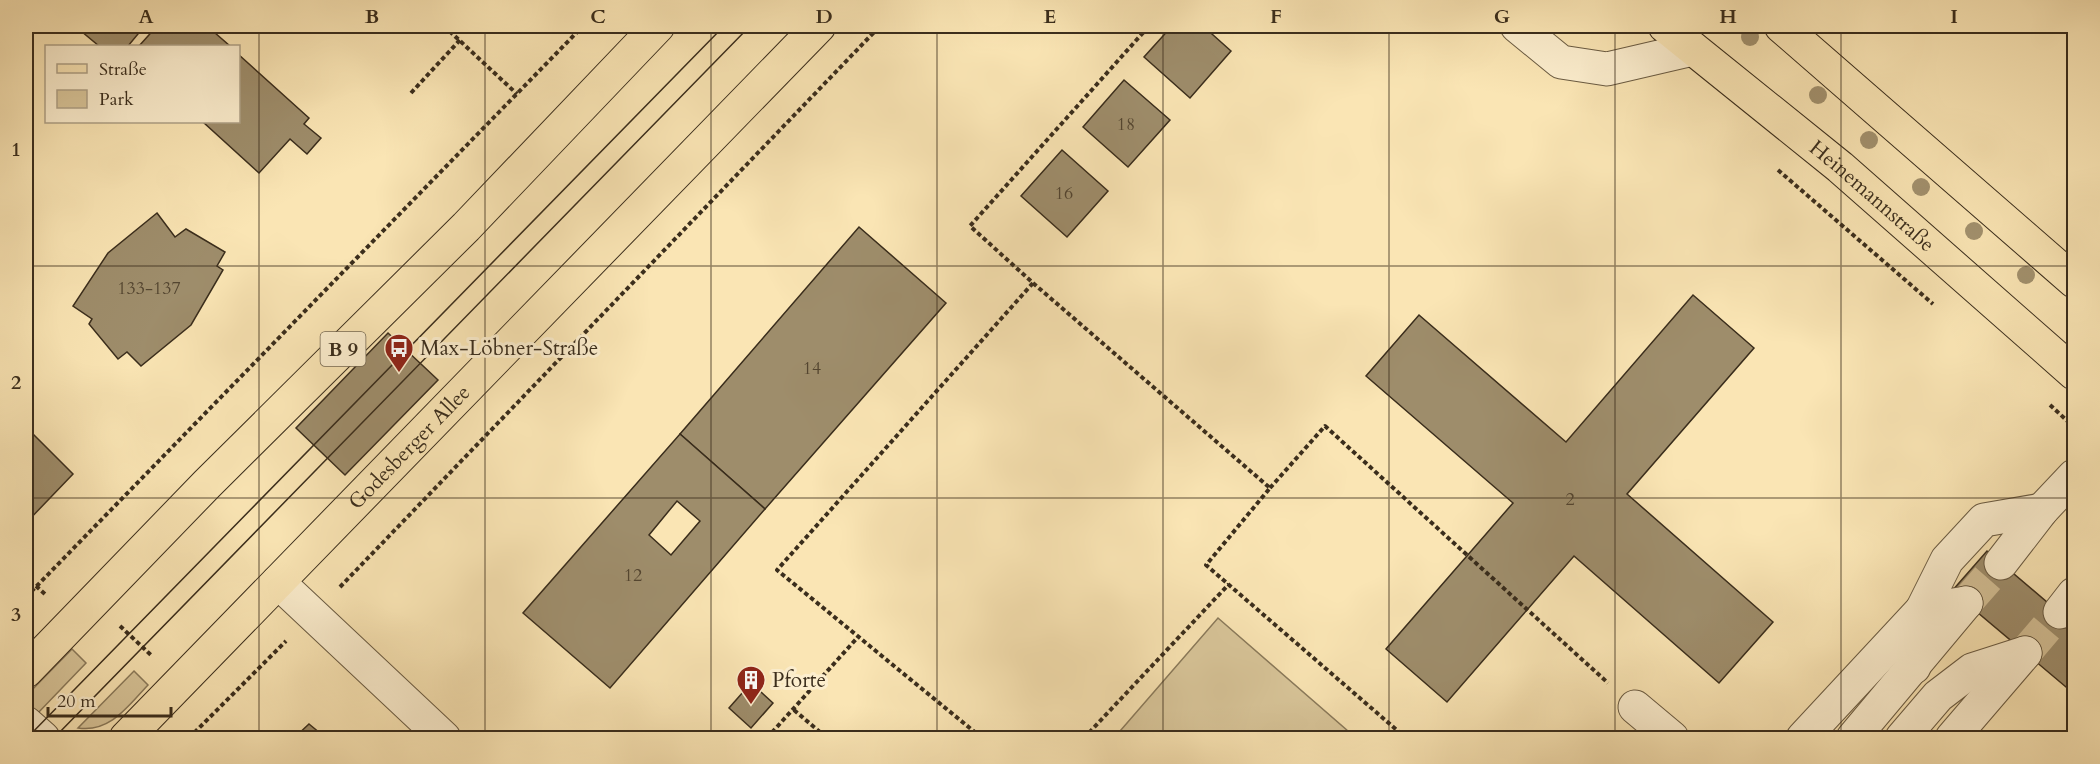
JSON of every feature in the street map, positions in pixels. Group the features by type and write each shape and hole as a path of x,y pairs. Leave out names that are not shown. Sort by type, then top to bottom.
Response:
{"main road":[{"name":"B 9","path":"26,671 207,484 466,227 658,26"},
{"name":"Godesberger Allee","path":"126,738 819,26"},
{"name":"Heinemannstraße","path":"1665,26 1840,167 2074,373"},
{"path":"1781,26 2074,281"}],"street":[{"path":"1517,26 1561,62 1607,69 1693,49"},
{"path":"2001,563 2033,520 2074,476"},
{"path":"1803,738 1922,610 1947,560 1984,520 2033,520"},
{"path":"278,582 444,738"},
{"path":"1853,738 1966,603 1922,610"},
{"path":"1914,667 1922,610"},
{"path":"1902,738 1938,696 1972,670 2025,653 1952,738"},
{"path":"1635,707 1672,738"},
{"path":"26,723 43,738"}],"path":[{"path":"444,26 517,94"},
{"path":"26,597 583,26"},
{"path":"190,738 313,615 879,26"},
{"path":"1149,26 970,226 1270,488"},
{"path":"411,93 460,40"},
{"path":"1775,168 1937,307"},
{"path":"982,738 777,570 1033,283"},
{"path":"2043,399 2074,427"},
{"path":"1406,738 1206,565 1325,426 1635,707"},
{"path":"1084,738 1229,585"},
{"path":"767,738 858,637"},
{"path":"794,710 826,738"}],"green space":[{"path":"1218,618 1356,738 1114,738"},
{"path":"72,649 86,663 38,713 26,701 26,696"},
{"path":"134,671 148,685 126,709 100,726 78,728"}],"building":[{"path":"75,26 140,26 143,28 129,45 98,45"},
{"path":"157,26 207,26 229,45 140,45"},
{"path":"1172,26 1203,26 1231,51 1190,98 1144,57"},
{"path":"240,56 309,118 304,124 321,138 307,154 290,139 259,173 204,123 240,123"},
{"path":"1124,80 1170,120 1128,167 1083,127"},
{"path":"1062,150 1108,191 1067,237 1021,196"},
{"path":"157,213 175,237 186,229 225,252 217,266 223,270 191,325 141,366 127,352 118,359 89,324 92,319 73,306 108,253"},
{"path":"859,227 946,303 765,509 680,434"},
{"path":"1693,295 1754,348 1627,494 1773,622 1719,683 1574,556 1447,702 1386,649 1513,503 1366,376 1419,315 1566,442"},
{"path":"388,333 438,380 345,475 296,428"},
{"path":"26,427 73,474 26,523"},
{"path":"680,434 765,509 610,688 523,613","holes":["677,501 700,521 671,555 649,535"]},
{"path":"1987,551 2074,625 2074,677 2066,687 1952,591"},
{"name":"Pforte","path":"751,683 773,703 751,728 729,708"},
{"path":"309,724 326,738 294,738"}],"tunnel":[{"path":"1966,603 2001,563"},
{"path":"2025,653 2060,612"}],"tram line":[{"path":"27,738 724,26"},
{"path":"54,738 750,26"}],"place":[{"name":"Max-Löbner-Straße","path":"399,374"},
{"name":"Pforte","path":"751,706"}]}
